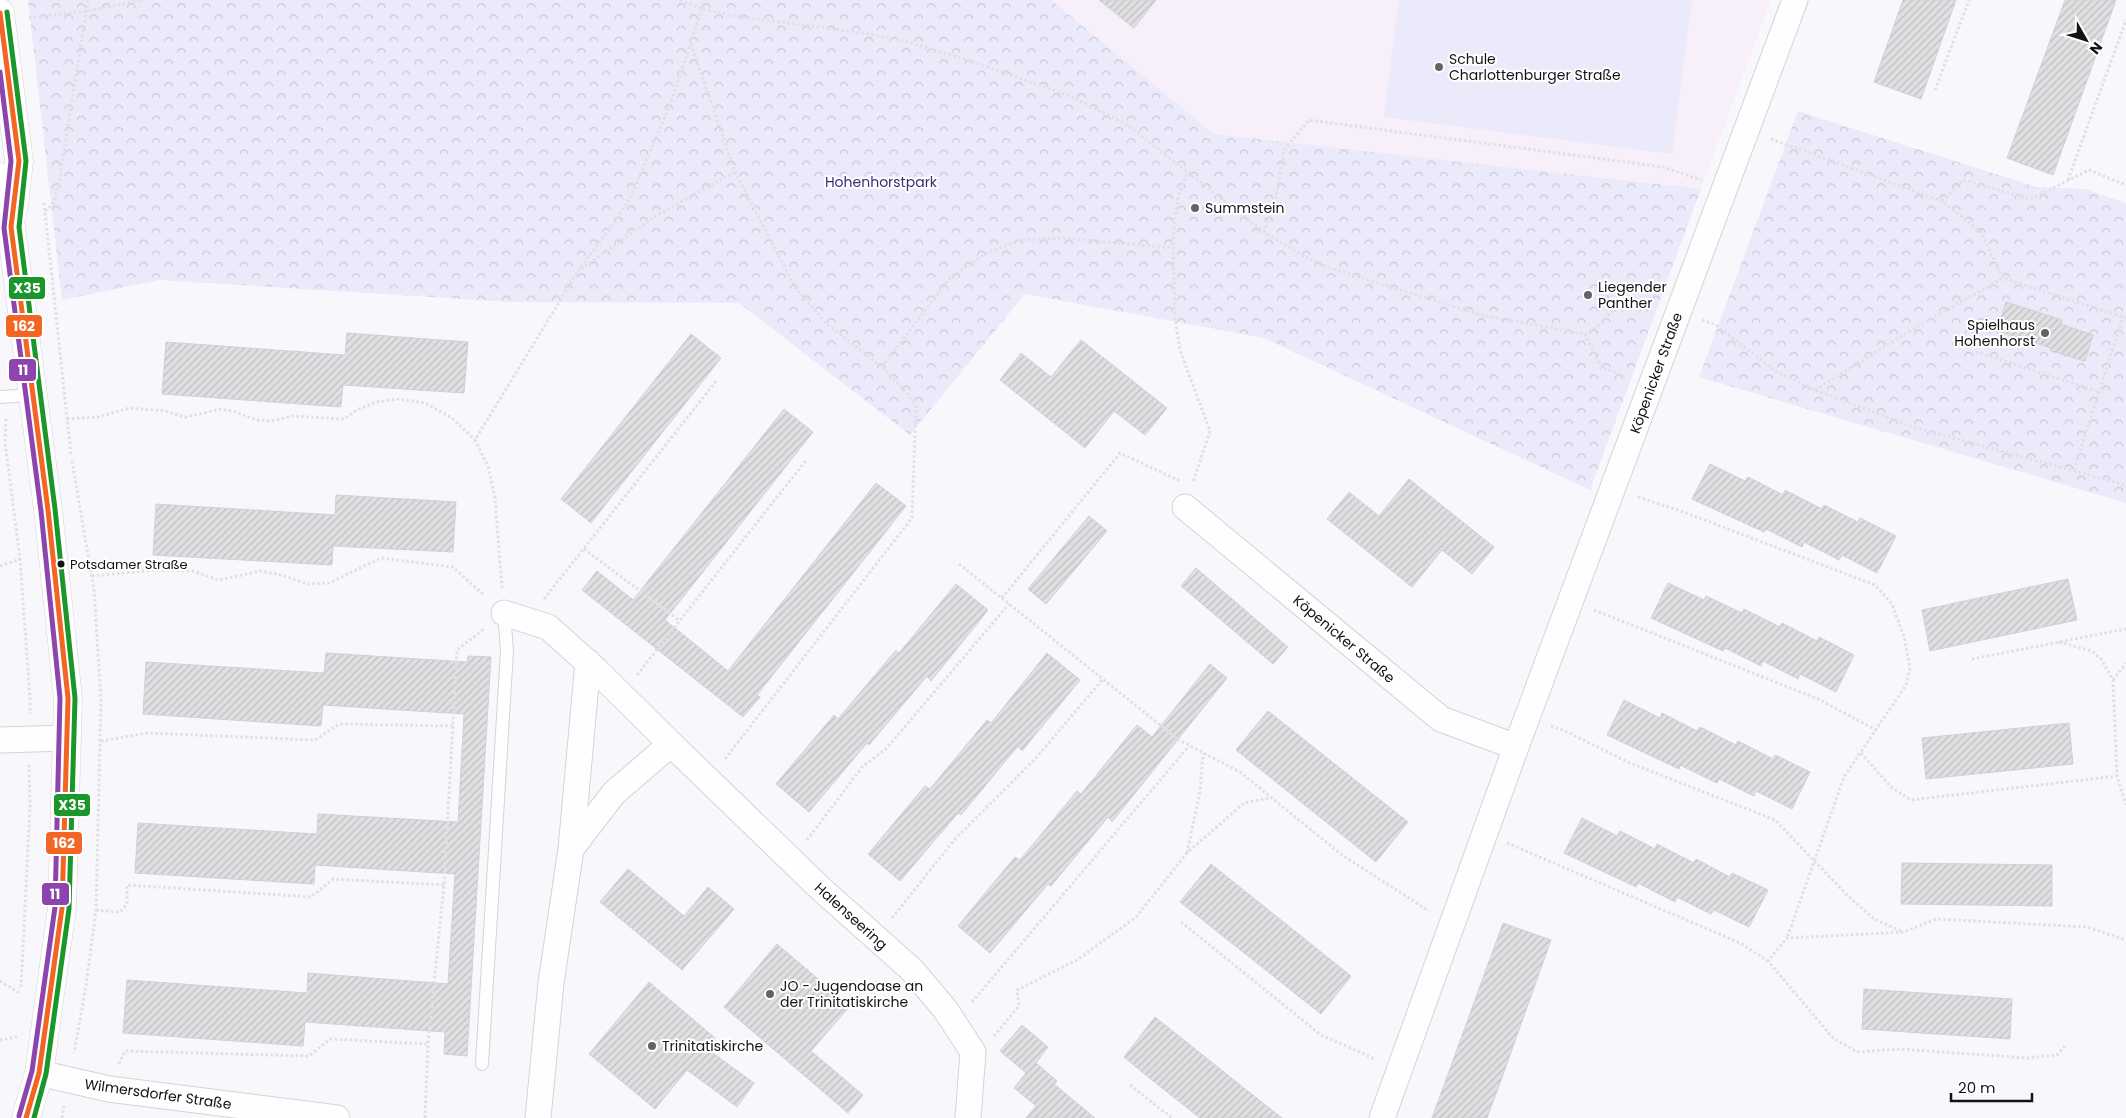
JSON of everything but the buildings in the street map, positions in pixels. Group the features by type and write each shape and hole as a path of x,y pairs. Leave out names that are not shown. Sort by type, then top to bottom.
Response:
{"street":[{"name":"Köpenicker Straße","path":"1382,1118 1516,747 1796,0"},
{"path":"10,16 18,161 11,228"},
{"path":"0,177 11,228 54,560 67,684 68,738 62,908 39,1073 26,1118"},
{"name":"Köpenicker Straße","path":"1188,498 1441,719 1516,747"},
{"name":"Halenseering","path":"504,614 548,627 588,662 791,861 912,970 944,1009 973,1052"},
{"path":"538,1118 551,983 571,849 588,662"},
{"path":"0,740 68,738"},
{"path":"571,849 614,793 671,744"},
{"path":"968,1118 973,1052"},
{"name":"Wilmersdorfer Straße","path":"39,1073 109,1089 337,1118"}],"lane":[{"path":"0,397 33,395"},
{"path":"482,1064 507,651 504,614"}],"path":[{"path":"45,211 53,204 59,182 88,0"},
{"path":"10,16 87,11 143,0"},
{"path":"680,0 702,9 734,16 863,33 905,41 974,62 1070,96 1104,111 1126,124 1187,174 1264,232 1305,257 1327,267 1384,286 1481,315 1585,334 1594,330 1617,305 1629,302 1649,304"},
{"path":"1935,90 1969,0"},
{"path":"475,440 578,271 608,232 631,196 654,146 702,9"},
{"path":"2068,180 2126,20"},
{"path":"691,44 735,172 795,287 827,324 882,367 909,395 916,407 912,518 708,780"},
{"path":"1264,232 1276,199 1284,150 1308,120 1663,167 1725,189"},
{"path":"1748,130 1942,201 1980,231 2003,278 2124,318 2074,470"},
{"path":"1942,201 1963,180 2031,199 2089,170 2126,184"},
{"path":"578,271 658,215 735,172"},
{"path":"1002,598 1120,452 1188,498 1210,431 1180,350 1176,318 1173,248 1178,196 1187,174"},
{"path":"882,367 950,278 986,253 1021,240 1064,238 1173,248"},
{"path":"1815,390 1913,329 2003,278"},
{"path":"1679,311 1716,325 1777,372 1815,390 1913,426 2126,485"},
{"path":"1585,334 1601,368 1651,386"},
{"path":"1976,352 2100,392"},
{"path":"528,621 717,380"},
{"path":"67,419 98,417 130,408 165,411 185,417 221,409 236,412 256,420 272,421 292,416 344,419 357,410 376,402 399,399 424,403 452,418 475,440 488,466 495,498 504,614"},
{"path":"618,692 641,671 807,459"},
{"path":"1613,488 1678,510 1875,585 1892,604 1904,637 1910,668 1906,685 1844,777 1787,938 1768,961"},
{"path":"584,549 680,621"},
{"path":"92,576 155,570 192,571 219,580 260,571 282,575 307,584 329,583 380,558 453,566 504,614"},
{"path":"0,566 20,559"},
{"path":"959,564 1179,740 1240,772 1342,855 1452,926"},
{"path":"1571,602 1818,699 1876,730"},
{"path":"791,861 863,766 886,749 1009,604"},
{"path":"425,1118 428,1044 444,885 457,650 504,614"},
{"path":"1972,660 2126,629"},
{"path":"2059,642 2092,651 2101,659 2113,680 2117,776 2126,805"},
{"path":"2113,680 2126,663"},
{"path":"876,938 955,839 1036,758 1103,679"},
{"path":"1528,718 1565,731 1630,764 1775,820 1874,919 1904,932"},
{"path":"101,741 148,733 315,740 339,724 453,726"},
{"path":"954,1024 1189,746"},
{"path":"1187,853 1200,791 1203,753"},
{"path":"1861,753 1891,788 1911,800 1953,797 1982,790 2117,776"},
{"path":"973,1052 986,1045 1019,1006 1017,990 1077,960 1136,916 1187,853 1244,803 1270,798"},
{"path":"1485,835 1523,849 1740,943 1768,961 1833,1038 1857,1052 1899,1049 2027,1058 2057,1055 2065,1046"},
{"path":"96,910 120,912 127,904 127,885 311,897 333,879 444,885"},
{"path":"1787,938 1904,932 1936,920 2087,926 2126,940"},
{"path":"1181,922 1321,1035 1400,1069"},
{"path":"0,981 21,994"},
{"path":"0,1040 17,1036"},
{"path":"109,1089 124,1051 309,1056 330,1038 428,1044"},
{"path":"1130,1085 1172,1118"}],"shaded area":[{"name":"Schule Charlottenburger Straße","path":"1051,0 1771,0 1701,189 1214,134"}],"green space":[{"name":"Hohenhorstpark","path":"28,0 1051,0 1214,134 1701,189 1590,490 1264,338 1025,294 910,435 739,303 511,302 159,280 62,300"},
{"path":"1399,0 1692,0 1672,154 1384,117"},
{"path":"1798,111 2036,187 2085,189 2126,203 2126,503 1699,377"}],"transit line":[{"name":"X35","path":"7,12 26,161 19,227 55,509 75,698 69,909 46,1074 34,1118"},
{"name":"162","path":"0,13 19,161 11,227 48,510 68,698 62,908 39,1073 26,1118"},
{"name":"11","path":"0,72 11,161 4,228 41,511 60,698 55,907 32,1071 19,1116"}],"place":[{"name":"Schule Charlottenburger Straße","path":"1439,67"},
{"name":"Summstein","path":"1195,208"},
{"name":"Liegender Panther","path":"1588,295"},
{"name":"Spielhaus Hohenhorst","path":"2045,333"},
{"name":"Potsdamer Straße","path":"61,564"},
{"name":"JO - Jugendoase an der Trinitatiskirche","path":"770,994"},
{"name":"Trinitatiskirche","path":"652,1046"}]}
